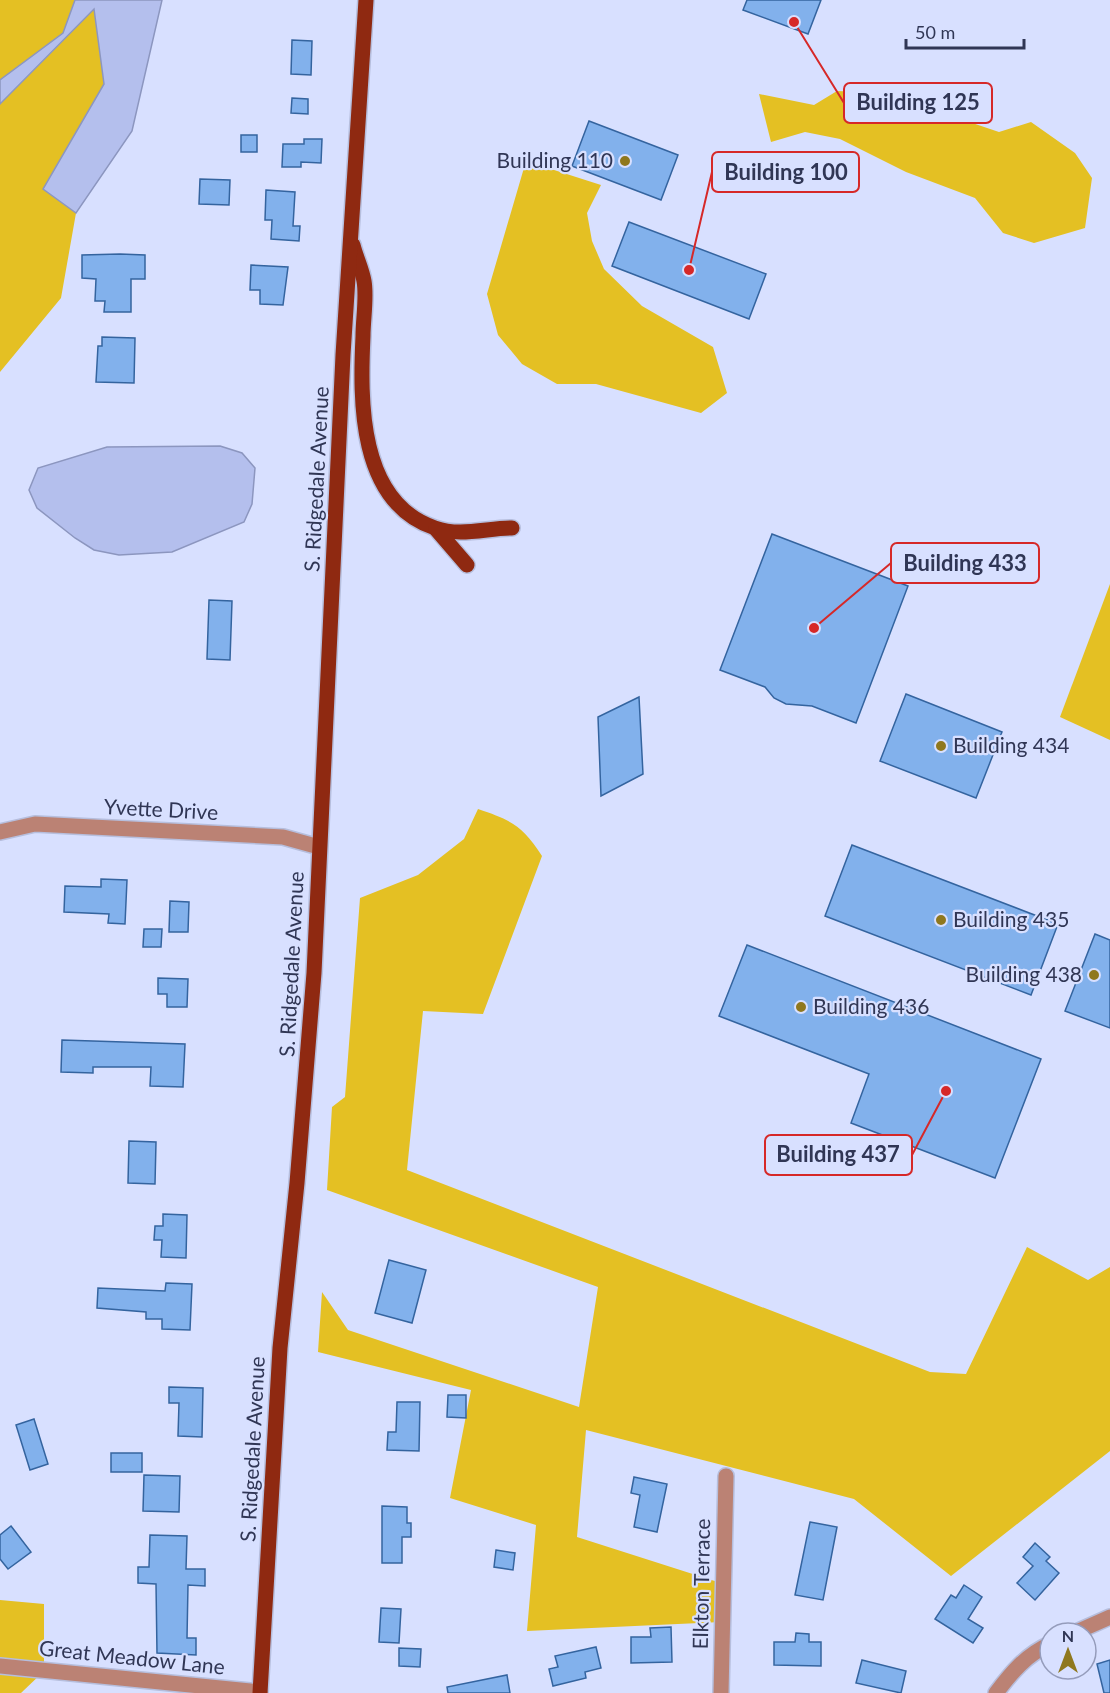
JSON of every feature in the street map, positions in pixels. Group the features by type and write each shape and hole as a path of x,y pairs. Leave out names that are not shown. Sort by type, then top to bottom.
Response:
{"main road":[{"name":"S. Ridgedale Avenue","path":"260,1692 280,1348 309,1042 350,237 366,0"},
{"path":"350,237 364,282 361,400 366,437 375,467 386,487 418,520 436,529 468,532 512,528"},
{"path":"436,529 467,565"}],"street":[{"name":"Yvette Drive","path":"0,832 35,824 283,837 319,847"},
{"name":"Elkton Terrace","path":"721,1693 726,1476"},
{"path":"996,1693 1012,1671 1038,1651"},
{"name":"Great Meadow Lane","path":"0,1666 260,1692"}],"shaded area":[{"path":"0,0 75,0 63,33 0,80"},
{"path":"94,9 104,84 43,189 76,213 61,298 0,372 0,104"},
{"path":"837,91 883,93 999,132 1031,122 1075,153 1092,178 1085,228 1034,243 1003,233 975,198 906,172 840,139 805,132 771,142 759,94 814,105"},
{"path":"526,161 601,185 587,213 592,241 604,269 642,306 713,347 727,393 701,413 596,384 557,384 522,364 498,335 487,294"},
{"path":"1110,584 1110,740 1060,717"},
{"path":"478,809 515,825 529,838 542,856 483,1014 423,1011 407,1170 930,1372 966,1374 1027,1247 1088,1280 1110,1267 1110,1451 951,1576 854,1499 586,1430 577,1537 724,1584 721,1622 527,1631 536,1525 450,1498 471,1390 318,1352 322,1292 348,1330 579,1407 598,1287 327,1190 332,1107 345,1097 360,898 418,875 464,839"},
{"path":"0,1600 44,1604 44,1671 21,1693 0,1693"}],"water":[{"path":"75,0 162,0 132,131 76,213 43,189 104,84 94,9 0,104 0,80 63,33"},
{"path":"220,446 242,453 255,468 252,504 244,522 172,552 119,555 94,550 37,508 29,490 38,468 107,447"}],"building":[{"path":"747,0 821,0 808,34 743,10"},
{"path":"292,40 312,41 311,75 291,74"},
{"path":"292,98 308,99 308,114 291,113"},
{"name":"Building 110","path":"589,121 678,155 661,200 572,166"},
{"path":"241,135 257,135 257,152 241,152"},
{"path":"304,139 322,139 321,163 301,162 301,167 282,167 283,144 304,144"},
{"path":"200,179 230,180 229,205 199,204"},
{"path":"266,190 295,192 293,226 300,226 299,241 271,239 272,220 265,220"},
{"path":"629,222 766,274 749,319 612,266"},
{"path":"82,255 145,255 145,279 131,279 131,312 104,312 105,301 95,301 96,279 82,278"},
{"path":"251,265 288,267 283,305 260,304 260,290 250,290"},
{"path":"102,337 135,338 134,383 96,382 98,346 102,346"},
{"path":"772,534 908,586 856,723 812,706 786,704 774,698 765,687 720,670"},
{"path":"209,600 232,601 230,660 207,659"},
{"name":"Building 434","path":"906,694 1002,732 976,798 880,761"},
{"path":"639,697 643,774 601,796 598,717"},
{"name":"Building 435","path":"852,845 1058,924 1031,995 825,916"},
{"path":"101,879 127,880 125,924 108,923 109,914 64,912 65,886 101,887"},
{"path":"170,901 189,902 188,932 169,932"},
{"path":"144,929 162,929 161,947 143,947"},
{"name":"Building 438","path":"1095,934 1110,940 1110,1028 1065,1011"},
{"path":"747,945 1041,1059 995,1178 851,1123 869,1074 719,1016"},
{"path":"158,978 188,979 187,1007 167,1007 167,994 158,994"},
{"path":"62,1040 185,1044 183,1087 150,1086 151,1067 93,1067 93,1073 61,1072"},
{"path":"129,1141 156,1142 155,1184 128,1183"},
{"path":"163,1214 187,1215 186,1258 161,1257 162,1240 154,1240 155,1226 163,1226"},
{"path":"389,1260 426,1270 412,1323 375,1313"},
{"path":"166,1283 192,1284 190,1330 162,1329 162,1319 146,1319 146,1312 97,1308 98,1288 165,1291"},
{"path":"169,1387 203,1388 202,1437 178,1436 179,1403 169,1403"},
{"path":"448,1395 466,1395 466,1418 447,1417"},
{"path":"397,1402 420,1402 419,1451 387,1450 388,1432 396,1432"},
{"path":"34,1419 48,1464 30,1470 16,1425"},
{"path":"111,1453 142,1453 142,1472 111,1472"},
{"path":"144,1475 180,1476 179,1512 143,1511"},
{"path":"634,1477 667,1484 657,1532 634,1527 640,1495 631,1493"},
{"path":"382,1506 407,1507 407,1523 411,1523 411,1537 402,1537 402,1563 382,1563"},
{"path":"810,1522 837,1527 823,1600 795,1595"},
{"path":"11,1526 31,1552 8,1569 0,1559 0,1535"},
{"path":"150,1535 187,1536 186,1569 205,1569 205,1586 188,1585 187,1638 196,1638 196,1655 157,1653 156,1584 138,1583 138,1567 149,1567"},
{"path":"1035,1543 1050,1557 1046,1561 1059,1573 1035,1600 1017,1583 1033,1566 1023,1557"},
{"path":"496,1550 515,1553 513,1570 494,1567"},
{"path":"964,1585 982,1597 968,1619 983,1628 973,1643 935,1619 951,1595 956,1598"},
{"path":"381,1608 401,1609 399,1643 379,1642"},
{"path":"671,1627 672,1662 631,1663 631,1637 651,1637 650,1628"},
{"path":"796,1633 809,1634 809,1642 821,1642 821,1666 774,1665 774,1642 795,1642"},
{"path":"596,1647 601,1668 585,1672 586,1678 553,1686 549,1669 558,1667 555,1656"},
{"path":"399,1648 421,1649 420,1667 399,1666"},
{"path":"862,1660 906,1671 901,1693 856,1683"},
{"path":"1110,1660 1110,1693 1104,1693 1098,1664"},
{"path":"507,1675 510,1693 448,1693 447,1687"}],"place":[{"name":"Building 125","path":"794,22"},
{"name":"Building 110","path":"625,161"},
{"name":"Building 100","path":"689,270"},
{"name":"Building 433","path":"814,628"},
{"name":"Building 434","path":"941,746"},
{"name":"Building 435","path":"941,920"},
{"name":"Building 438","path":"1094,975"},
{"name":"Building 436","path":"801,1007"},
{"name":"Building 437","path":"946,1091"}]}
